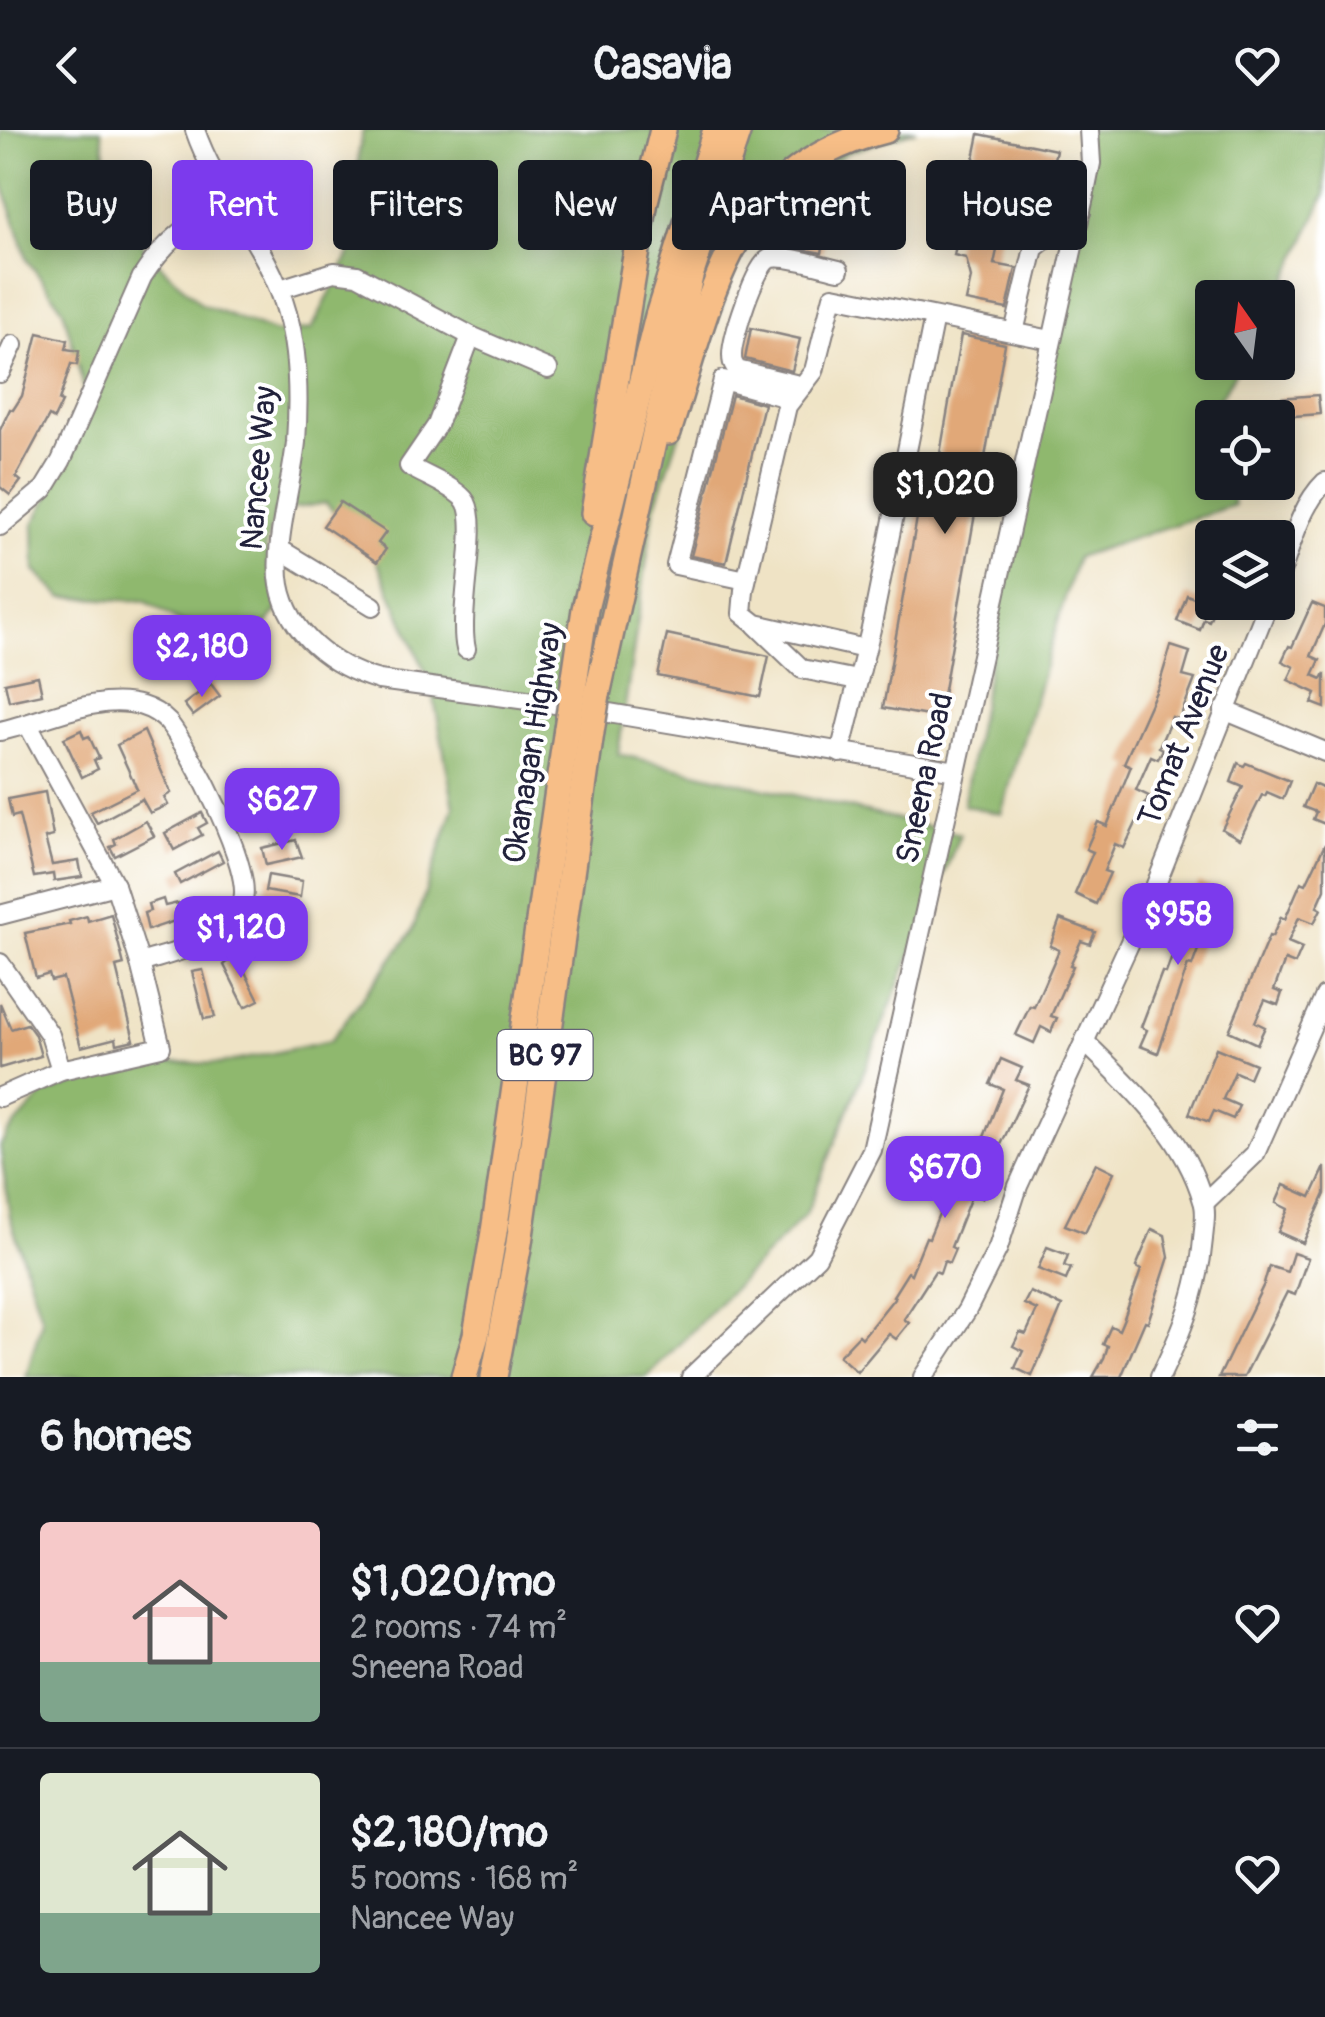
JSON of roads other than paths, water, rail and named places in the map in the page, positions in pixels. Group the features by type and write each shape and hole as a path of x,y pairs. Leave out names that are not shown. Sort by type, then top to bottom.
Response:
{"highway":[{"path":"585,609 594,504 644,201 663,130"},
{"name":"Okanagan Highway","path":"585,692 585,609 658,316 716,130"},
{"name":"Okanagan Highway","path":"464,1377 476,1336 585,692 641,496 690,276 738,130"},
{"path":"641,496 668,432 724,259 748,217 770,193 834,148 885,130"},
{"name":"Okanagan Highway","path":"494,1377 519,1243 579,730"}],"street":[{"name":"Nancee Way","path":"195,130 210,160"},
{"name":"Sneena Road","path":"1087,179 1089,130"},
{"path":"0,526 44,489 61,461 142,277 172,237"},
{"name":"Nancee Way","path":"260,250 288,314 297,374 296,439 280,584 303,633 320,652 358,674 379,680 549,703 956,771"},
{"path":"1014,332 1034,250"},
{"name":"Sneena Road","path":"691,1377 817,1257 872,1150 1072,250"},
{"path":"797,392 737,370 732,358 746,305 762,266 770,259 783,258 840,270"},
{"path":"280,290 334,272 356,275 471,336 548,369"},
{"path":"857,680 802,670 742,613 746,580 797,392 814,371 833,296 1051,340"},
{"path":"840,753 934,316"},
{"path":"466,649 462,621 472,515 461,496 409,466 437,425 471,336"},
{"path":"0,373 13,344"},
{"path":"746,580 676,565 722,380 797,392"},
{"path":"1295,535 1325,482"},
{"path":"281,550 373,606"},
{"name":"Tomat Avenue","path":"923,1377 967,1310 998,1248 1018,1186 1153,892 1262,620"},
{"path":"756,624 865,649"},
{"path":"0,731 108,702 148,707 164,718 184,744 238,853 244,899 235,915 211,939 140,963"},
{"path":"1224,710 1325,752"},
{"path":"0,1096 61,1070 161,1048 140,963 114,885 28,725"},
{"path":"0,914 114,885"},
{"path":"0,964 50,1036 61,1070"},
{"path":"1204,1202 1255,1154 1325,996"},
{"path":"1085,1042 1140,1096 1180,1149 1204,1202 1200,1271 1186,1323 1160,1377"}]}
